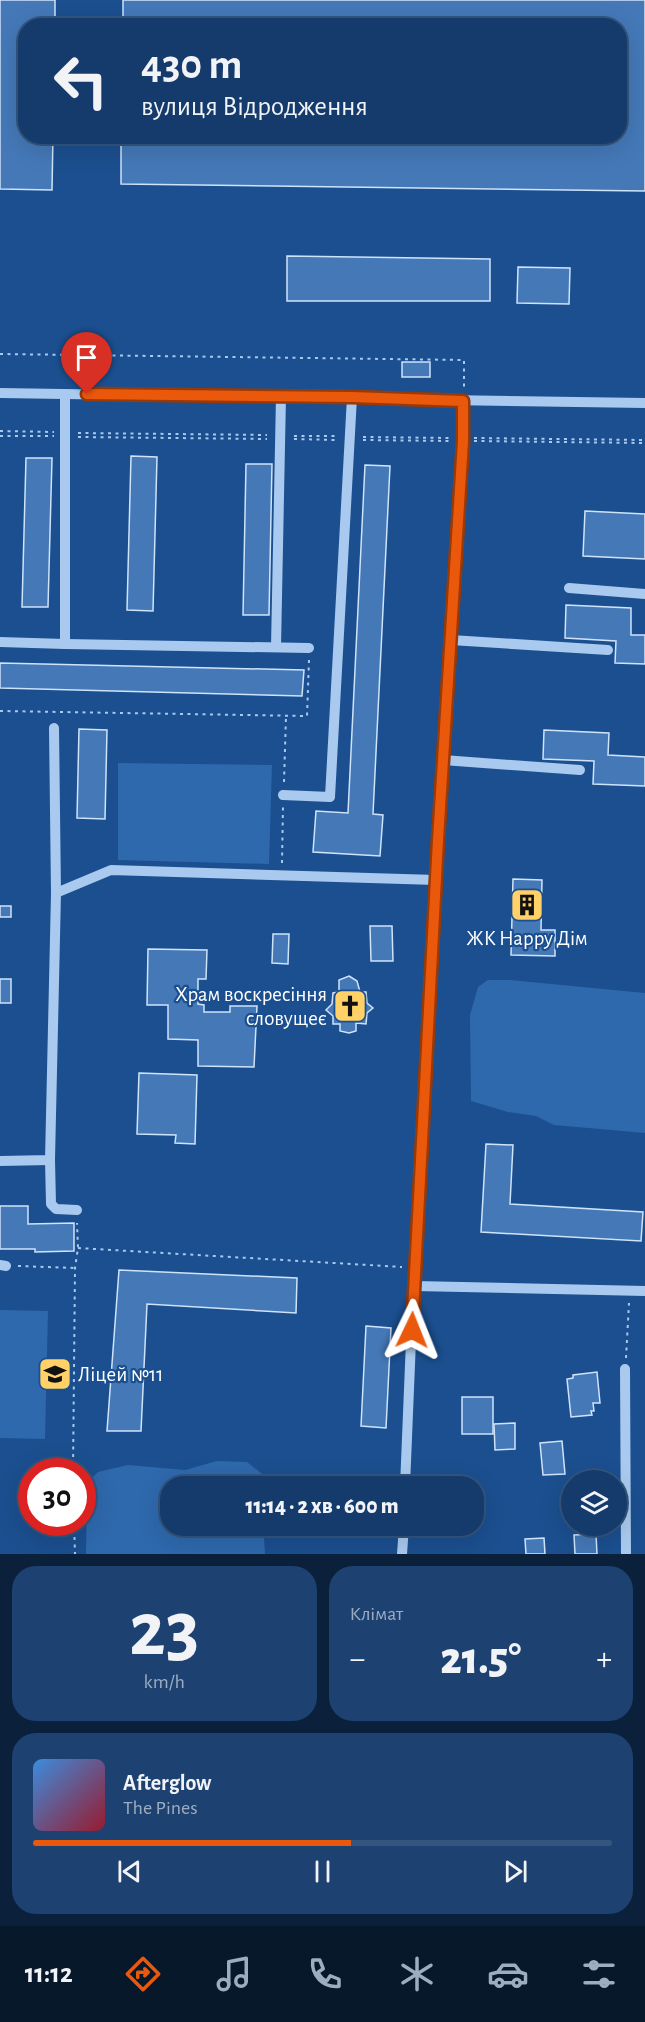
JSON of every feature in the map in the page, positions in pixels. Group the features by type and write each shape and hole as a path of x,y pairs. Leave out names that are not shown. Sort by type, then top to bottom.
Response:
{"street":[{"path":"0,393 645,403"},
{"path":"65,394 65,644"},
{"path":"276,647 281,396"},
{"path":"283,795 330,797 352,397"},
{"path":"405,1476 414,1268 463,440 463,401"},
{"path":"569,588 645,594"},
{"path":"451,640 608,650"},
{"path":"0,642 309,648"},
{"path":"54,728 56,893 51,1204 56,1209 77,1210"},
{"path":"443,760 580,770"},
{"path":"56,893 111,870 436,880"},
{"path":"0,1161 50,1160"},
{"path":"414,1286 645,1291"},
{"path":"625,1369 626,1554"},
{"path":"402,1554 403,1536"}],"path":[{"path":"0,354 464,360 463,401"},
{"path":"0,434 645,442"},
{"path":"0,711 307,716 309,648"},
{"path":"73,1458 77,1210"},
{"path":"78,1248 414,1268"},
{"path":"3,1265 75,1268"},
{"path":"625,1369 629,1291"},
{"path":"74,1536 75,1554"}],"shaded area":[{"path":"118,763 272,765 269,864 118,860"},
{"path":"488,980 510,980 645,993 645,1133 554,1125 536,1116 508,1112 471,1101 470,1015 478,987"},
{"path":"0,1310 48,1311 45,1439 0,1438"},
{"path":"217,1461 247,1462 265,1476 160,1476 160,1536 264,1536 265,1554 86,1554 86,1536 96,1536 96,1474 98,1472 128,1465 185,1470"}],"building":[{"path":"0,0 55,0 55,18 18,18 18,144 53,144 52,190 0,189"},
{"path":"123,0 645,0 645,191 121,184 121,144 627,144 627,18 123,18"},
{"path":"287,256 490,259 490,301 287,301"},
{"path":"518,267 570,268 569,304 517,303"},
{"path":"402,362 430,362 430,377 402,377"},
{"path":"131,456 157,457 153,611 127,610"},
{"path":"26,458 52,458 48,607 22,607"},
{"path":"246,464 272,464 269,615 243,615"},
{"path":"365,465 390,466 373,814 383,815 380,856 313,852 316,811 348,813"},
{"path":"585,511 645,514 645,559 583,556"},
{"path":"566,605 631,608 631,635 645,635 645,664 615,663 616,641 565,638"},
{"path":"0,663 304,670 302,696 0,688"},
{"path":"79,729 107,730 105,819 77,818"},
{"path":"544,730 609,733 608,755 645,757 645,786 593,784 594,761 543,759"},
{"name":"ЖК Happy Дім","path":"513,879 542,880 541,930 555,930 555,956 511,955"},
{"path":"0,906 11,906 11,917 0,917"},
{"path":"370,926 392,926 393,961 371,961"},
{"path":"273,934 289,934 288,964 272,963"},
{"path":"148,949 207,950 206,979 198,979 198,1004 204,1005 204,1012 230,1012 230,1006 257,1006 254,1067 198,1066 198,1040 168,1039 168,1005 147,1005"},
{"name":"Храм воскресіння словущеє","path":"349,976 357,981 360,992 366,992 367,1003 373,1008 367,1013 366,1024 356,1023 356,1031 349,1033 340,1031 340,1024 333,1024 333,1016 326,1010 332,1004 333,993 339,992 339,980"},
{"path":"0,979 11,979 11,1003 0,1003"},
{"path":"139,1073 197,1075 195,1144 175,1143 176,1135 137,1134"},
{"path":"486,1144 513,1145 510,1204 643,1212 641,1241 481,1232"},
{"path":"0,1206 28,1206 28,1224 74,1223 74,1251 35,1252 35,1249 0,1249"},
{"path":"119,1270 297,1278 296,1313 147,1304 141,1431 107,1431"},
{"path":"366,1326 391,1328 386,1428 361,1426"},
{"path":"597,1372 600,1403 593,1403 592,1415 571,1417 567,1379 573,1378 573,1375"},
{"path":"462,1397 493,1397 493,1434 462,1434"},
{"path":"515,1423 515,1449 495,1450 494,1424"},
{"path":"562,1441 565,1470 561,1470 561,1474 543,1475 540,1443"},
{"path":"574,1536 596,1536 597,1554 575,1554"},
{"path":"544,1538 545,1554 526,1554 525,1539"}],"place":[{"name":"ЖК Happy Дім","path":"527,905"},
{"name":"Храм воскресіння словущеє","path":"350,1006"},
{"name":"Ліцей №11","path":"55,1374"}],"route":[{"path":"87,394 352,397 463,401 463,441 438,840 412,1330"}]}
